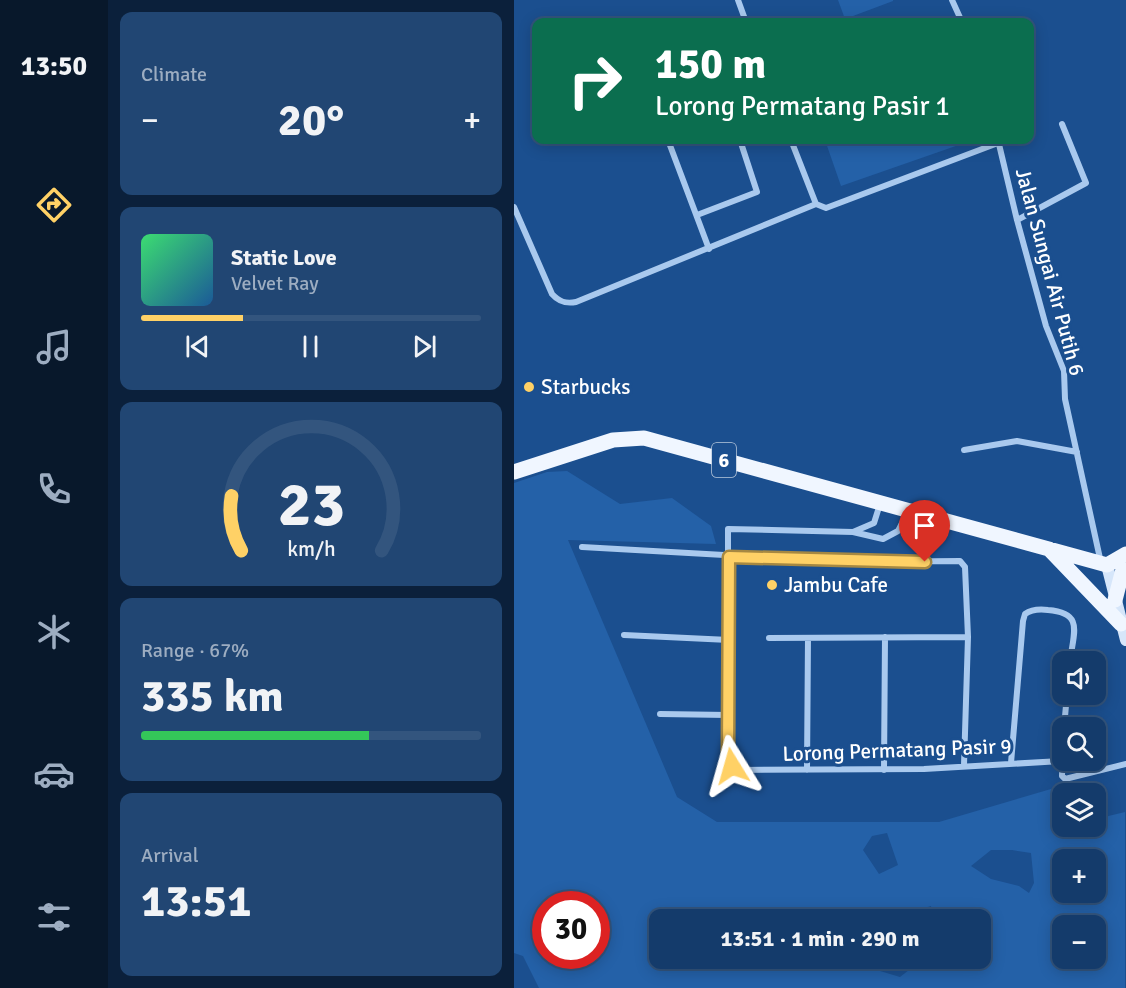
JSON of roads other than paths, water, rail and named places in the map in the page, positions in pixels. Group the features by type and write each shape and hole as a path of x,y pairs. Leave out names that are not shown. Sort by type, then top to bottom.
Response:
{"main road":[{"name":"6","path":"514,472 613,440 644,438 1104,564"},
{"path":"1049,549 1124,632"},
{"path":"1124,632 1104,564 1126,556"},
{"path":"1115,600 1126,556"}],"street":[{"path":"738,0 745,18"},
{"path":"952,0 960,18"},
{"path":"1017,220 1086,183 1062,124"},
{"path":"670,144 709,249"},
{"path":"697,215 757,192 741,144"},
{"path":"793,144 816,204"},
{"name":"Jalan Sungai Air Putih 6","path":"514,207 552,294 563,302 576,302 816,204 826,208 990,144"},
{"name":"Jalan Sungai Air Putih 6","path":"999,144 1046,326 1064,370 1065,399 1104,564"},
{"path":"964,450 1018,441 1077,452"},
{"path":"853,532 874,523 880,503"},
{"path":"660,714 728,715 728,529 853,532 883,539 898,531 908,510"},
{"path":"582,547 847,562 960,561 966,567 968,637 964,765"},
{"path":"1011,763 1025,614 1040,609 1063,611 1072,616 1074,622 1071,651"},
{"path":"624,635 729,640"},
{"path":"769,638 968,637"},
{"path":"806,770 808,638"},
{"path":"884,770 885,638"},
{"name":"Lorong Permatang Pasir 9","path":"728,715 728,754 734,768 884,770 1052,761"},
{"path":"1106,770 1126,764"},
{"path":"1062,771 1062,776 1068,780 1101,771"}],"place":[{"name":"Starbucks","path":"529,387"},
{"name":"Jambu Cafe","path":"772,585"}]}
